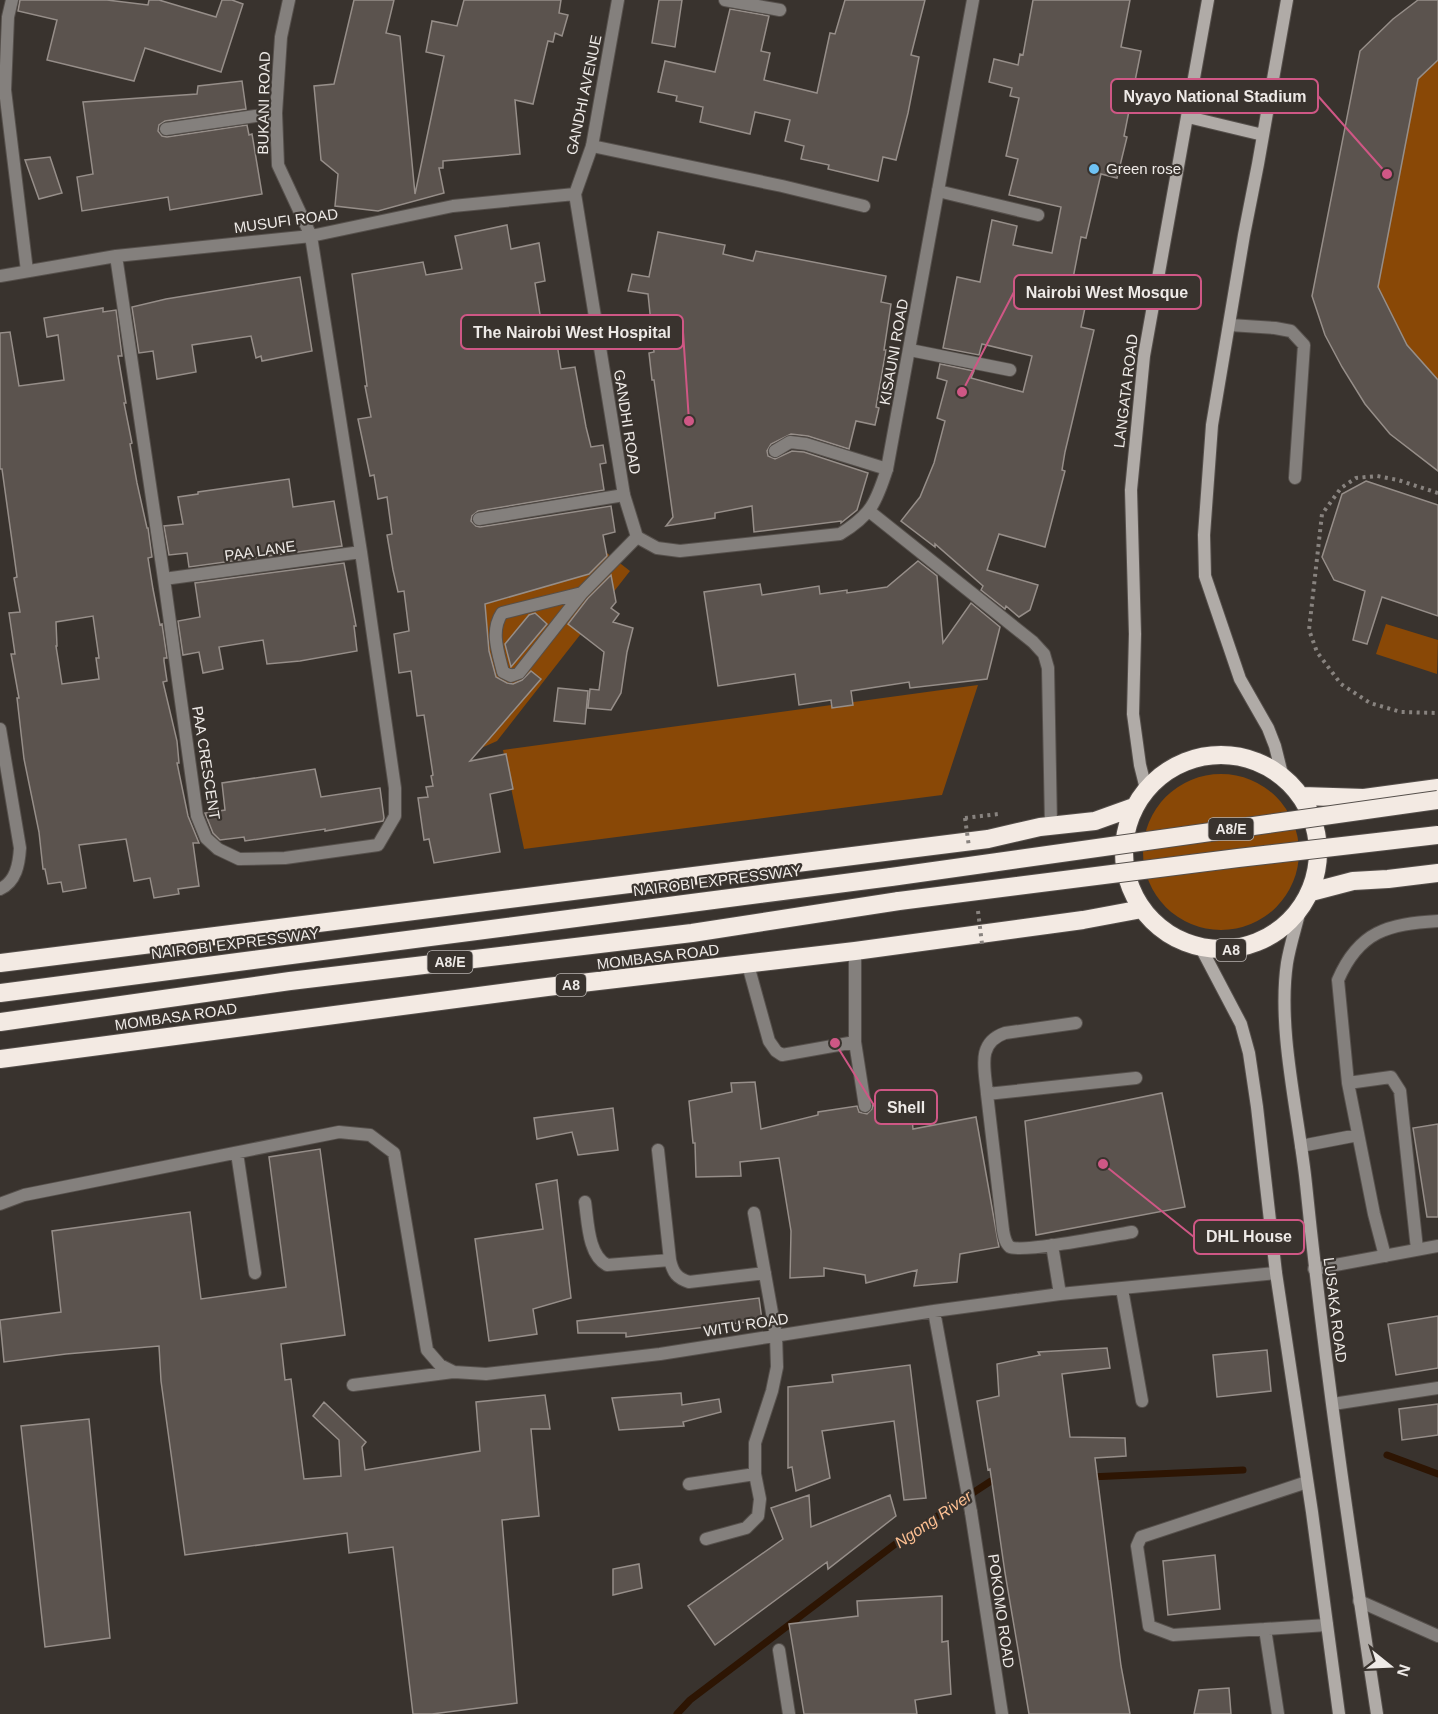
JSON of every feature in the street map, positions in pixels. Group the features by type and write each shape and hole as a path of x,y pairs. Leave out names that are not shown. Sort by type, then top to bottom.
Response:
{"highway":[{"name":"A8","path":"1226,753 1256,760 1282,774 1302,796 1314,820 1319,846 1311,892 1300,910 1281,930 1256,944 1229,950 1201,948 1166,933 1151,921 1142,909 1128,883 1124,858 1125,832 1134,807 1146,789 1169,769 1196,757 1216,754 1226,753"},
{"path":"1302,796 1364,798 1438,788"},
{"name":"NAIROBI EXPRESSWAY","path":"0,993 891,877 1438,800"},
{"path":"0,963 988,839 1052,825 1095,821 1134,807"},
{"name":"A8/E","path":"0,1022 290,981 692,933 910,900 1438,835"},
{"path":"1311,892 1353,881 1438,873"},
{"name":"MOMBASA ROAD","path":"0,1059 548,987 855,951 1083,920 1142,909"}],"main road":[{"name":"LANGATA ROAD","path":"1146,789 1140,765 1133,714 1135,634 1131,490 1144,356 1208,0"},
{"path":"1282,774 1268,728 1240,679 1205,576 1204,535 1212,425 1287,0"},
{"path":"1188,117 1263,135"},
{"name":"LUSAKA ROAD","path":"1300,910 1287,962 1287,1035 1314,1269 1359,1601 1377,1714"},
{"path":"1201,948 1241,1024 1249,1053 1276,1273 1339,1714"}],"street":[{"path":"12,0 8,17 5,90 27,271"},
{"name":"BUKANI ROAD","path":"288,0 281,37 276,113 278,165 311,236"},
{"name":"GANDHI AVENUE","path":"575,194 592,146 618,0"},
{"path":"725,0 780,10"},
{"name":"KISAUNI ROAD","path":"636,537 657,548 680,550 840,534 859,522 868,512 880,490 887,469 973,0"},
{"path":"166,129 276,113"},
{"path":"592,146 782,186 864,206"},
{"path":"938,191 1038,215"},
{"name":"MUSUFI ROAD","path":"0,276 117,256 311,236 453,206 575,194"},
{"name":"GANDHI ROAD","path":"575,194 624,495 636,537"},
{"name":"PAA CRESCENT","path":"117,256 165,579 197,816 206,838 218,849 239,859 285,858 378,845 395,816 395,788 361,552 311,236"},
{"path":"1230,325 1291,331 1304,345 1295,478"},
{"path":"910,350 1010,370"},
{"path":"775,451 790,442 806,444 887,469"},
{"path":"478,519 624,495"},
{"path":"868,512 1033,642 1044,654 1048,668 1052,825"},
{"path":"582,593 502,613 494,632 502,672 511,676 519,673 582,593 636,537"},
{"name":"PAA LANE","path":"165,579 361,552"},
{"path":"0,729 20,848 19,866 8,886 0,889"},
{"path":"1385,1256 1374,1214 1348,1083 1338,980 1344,965 1374,933 1406,923 1438,921"},
{"path":"855,951 855,1042 865,1106"},
{"path":"748,964 769,1041 776,1051 782,1055 855,1042"},
{"path":"1076,1023 1005,1033 995,1036 987,1044 984,1058 987,1094 1006,1242 1011,1247 1018,1248 1132,1232"},
{"path":"1348,1083 1391,1077 1400,1091 1416,1249"},
{"path":"987,1094 1136,1078"},
{"path":"0,1204 24,1194 339,1132 370,1135 394,1153 427,1350 440,1365 454,1372"},
{"path":"1301,1146 1358,1136"},
{"path":"658,1150 670,1260 672,1270 678,1278 689,1282 765,1273"},
{"path":"237,1153 255,1273"},
{"path":"585,1202 592,1245 601,1262 607,1265 670,1260"},
{"path":"706,1539 746,1528 758,1516 760,1499 755,1474 754,1443 772,1391 777,1367 776,1335 754,1213"},
{"path":"1052,1245 1060,1294"},
{"path":"1314,1269 1438,1246"},
{"name":"WITU ROAD","path":"353,1385 454,1372 486,1374 660,1354 934,1311 1060,1294 1276,1273"},
{"path":"1122,1289 1142,1401"},
{"name":"POKOMO ROAD","path":"934,1311 967,1483 1002,1714"},
{"path":"1333,1404 1437,1388"},
{"path":"688,1484 755,1474"},
{"path":"1307,1482 1141,1537 1137,1546 1149,1626 1173,1635 1327,1625"},
{"path":"1359,1601 1438,1636"},
{"path":"1265,1629 1278,1714"},
{"path":"779,1650 789,1714"}],"path":[{"path":"1438,493 1377,476 1356,478 1341,488 1322,514 1309,630 1317,652 1341,684 1370,703 1401,712 1438,713"}],"shaded area":[{"path":"1438,0 1438,471 1390,434 1365,404 1312,296 1360,51 1393,19"},
{"path":"603,550 630,571 497,741 479,749 446,581"},
{"path":"1386,624 1438,640 1437,674 1376,654"},
{"path":"978,685 942,795 524,849 503,750"},
{"path":"1221,774 1236,775 1251,780 1276,797 1293,822 1298,837 1298,867 1293,882 1276,907 1251,924 1236,929 1221,930 1206,929 1191,924 1166,907 1149,882 1144,867 1143,852 1144,837 1149,822 1166,797 1191,780 1206,775"}],"building":[{"path":"20,0 107,0 148,5 149,0 159,0 216,17 222,0 232,0 243,4 221,72 145,48 134,81 47,60 57,20 18,11"},
{"path":"354,0 394,0 386,33 400,36 415,194 444,56 426,52 432,21 457,26 464,0 561,0 559,13 568,15 562,36 555,33 553,42 548,41 533,104 515,100 520,154 443,161 443,168 439,168 444,193 378,211 335,206 338,174 321,160 314,86 334,84"},
{"path":"659,0 682,0 675,47 652,43"},
{"path":"845,0 925,0 911,55 919,57 896,160 883,157 878,181 828,169 829,165 801,159 804,146 785,141 790,120 755,112 750,134 700,122 703,107 676,101 677,96 658,92 665,61 715,72 730,9 769,16 761,51 770,53 764,80 817,93 830,33 835,34"},
{"path":"1033,0 1130,0 1121,47 1141,51 1124,136 1127,137 1117,178 1101,174 1086,238 1081,237 1069,299 1086,303 1081,327 1094,330 1065,452 1062,470 1065,471 1045,547 999,534 987,570 1038,585 1030,610 1019,617 981,590 983,586 935,544 935,547 901,521 920,497 934,463 945,421 937,418 947,381 937,378 940,364 974,371 971,378 1023,392 1032,356 982,344 979,355 943,348 957,277 980,282 992,220 1017,226 1013,245 1052,253 1061,207 1009,195 1018,159 1006,156 1019,98 1010,96 1012,88 989,82 994,59 1018,65 1020,54 1023,55"},
{"path":"1418,0 1438,0 1438,60 1418,79 1378,287 1407,345 1438,380 1438,471 1390,434 1365,404 1325,335 1312,296 1360,51 1393,19"},
{"path":"242,81 246,109 165,121 159,125 158,131 162,136 167,137 247,125 249,135 252,134 262,194 170,210 168,197 82,211 77,177 93,174 83,102 197,94 198,86"},
{"path":"50,157 62,193 39,199 25,160"},
{"path":"507,225 511,249 539,243 545,281 535,283 542,327 554,325 561,369 575,367 591,447 603,445 606,463 600,464 604,490 478,511 472,516 471,521 480,527 611,506 615,532 603,535 607,556 589,574 485,604 489,651 496,677 513,684 522,680 531,671 541,679 470,761 506,754 513,789 490,794 500,852 434,863 429,839 424,840 418,798 428,797 426,787 433,786 424,715 417,716 411,671 399,673 394,634 409,631 404,591 398,592 393,570 387,535 392,534 387,497 378,499 374,475 370,476 358,419 371,417 365,386 367,386 352,274 423,262 426,275 462,269 455,236"},
{"path":"658,232 725,245 723,254 753,261 756,251 886,276 881,302 891,304 875,425 856,421 849,449 808,436 791,434 771,444 767,451 768,456 775,459 792,451 804,452 868,473 857,510 841,523 841,521 754,532 752,506 715,513 715,518 666,526 673,517 654,380 652,380 649,353 654,352 648,294 628,291 632,274 649,277"},
{"path":"300,277 312,351 262,361 261,356 256,358 251,336 192,345 196,372 157,379 153,351 139,353 132,307 166,299"},
{"path":"103,308 103,312 116,310 122,356 118,356 132,443 130,444 148,528 152,557 148,558 167,658 164,658 164,661 167,681 163,682 177,741 179,763 177,763 188,816 199,843 193,843 199,886 178,889 179,894 154,898 150,878 134,881 126,839 79,845 86,888 63,892 61,882 48,884 45,869 43,869 39,832 24,759 17,698 19,698 11,654 15,654 9,613 20,612 2,469 0,469 0,333 10,332 19,386 64,380 58,335 47,337 44,318","holes":["93,616 99,658 96,658 99,679 62,684 56,646 56,622"]},
{"path":"289,479 293,507 334,501 342,546 189,567 187,553 169,555 164,526 183,524 178,497"},
{"path":"1366,481 1438,505 1438,616 1382,597 1367,644 1353,640 1365,591 1334,580 1322,557 1342,494"},
{"path":"918,561 937,576 943,643 971,603 1000,627 987,679 910,688 909,682 851,691 853,705 832,708 831,700 799,705 795,674 718,686 704,592 760,584 762,595 819,586 820,594 847,590 847,593 887,587"},
{"path":"344,563 356,626 354,626 357,651 267,664 263,640 219,647 223,669 203,673 199,652 183,655 178,621 200,617 195,583"},
{"path":"611,575 616,602 611,608 619,614 613,622 633,628 621,693 611,710 588,708 590,689 599,690 604,652 568,624 588,598"},
{"path":"535,613 547,624 511,667 505,644 529,615"},
{"path":"558,688 588,691 585,724 554,721"},
{"path":"315,769 321,797 380,788 383,821 245,841 244,837 220,840 213,833 205,813 225,810 222,783"},
{"path":"755,1082 761,1129 818,1115 818,1112 857,1106 859,1112 867,1114 873,1104 884,1103 882,1096 910,1097 913,1129 976,1117 999,1247 960,1254 957,1282 914,1286 917,1270 866,1283 865,1275 824,1268 824,1276 790,1278 791,1231 779,1158 740,1162 741,1176 696,1177 695,1143 693,1143 689,1101 732,1092 731,1083"},
{"path":"1162,1093 1185,1207 1036,1235 1025,1121"},
{"path":"613,1108 618,1150 578,1155 572,1132 537,1139 534,1118"},
{"path":"1438,1124 1438,1217 1427,1217 1413,1128"},
{"path":"320,1149 345,1335 281,1344 285,1380 291,1379 304,1479 341,1476 339,1440 313,1416 324,1402 366,1442 362,1447 365,1470 480,1451 476,1402 545,1395 550,1429 531,1429 539,1516 502,1520 517,1703 432,1714 413,1714 393,1547 349,1553 347,1533 185,1555 161,1381 159,1346 4,1362 0,1320 61,1312 52,1231 190,1212 201,1299 286,1287 269,1157"},
{"path":"557,1180 571,1298 533,1309 537,1334 489,1341 475,1239 543,1229 536,1184"},
{"path":"759,1298 762,1320 626,1337 626,1333 578,1333 577,1321"},
{"path":"1438,1316 1438,1368 1396,1375 1388,1324"},
{"path":"1107,1348 1110,1368 1062,1374 1070,1437 1125,1438 1126,1456 1095,1458 1121,1666 1130,1714 1029,1714 977,1401 999,1396 997,1364 1040,1355 1038,1352"},
{"path":"1267,1350 1271,1391 1217,1397 1213,1355"},
{"path":"910,1365 926,1498 904,1500 894,1421 822,1431 830,1478 796,1491 792,1467 788,1468 788,1387 833,1382 832,1375"},
{"path":"681,1393 682,1405 719,1399 721,1412 683,1422 684,1426 619,1430 612,1398"},
{"path":"1438,1404 1438,1435 1402,1440 1399,1409"},
{"path":"89,1419 110,1638 45,1647 21,1426"},
{"path":"809,1495 811,1527 890,1495 896,1516 828,1569 827,1562 715,1645 688,1606 783,1539 771,1508"},
{"path":"1215,1555 1220,1609 1168,1615 1163,1561"},
{"path":"639,1564 642,1588 613,1595 613,1569"},
{"path":"942,1596 942,1642 948,1641 951,1694 915,1700 917,1714 804,1714 789,1624 858,1616 857,1601"},
{"path":"1229,1688 1231,1714 1194,1714 1199,1690"}],"waterway":[{"name":"Ngong River","path":"1387,1455 1438,1474"},
{"name":"Ngong River","path":"1090,1477 1243,1470"},
{"name":"Ngong River","path":"677,1714 690,1700 898,1542 991,1481 1001,1481"}],"place":[{"name":"Green rose","path":"1094,169"},
{"name":"Nyayo National Stadium","path":"1387,174"},
{"name":"Nairobi West Mosque","path":"962,392"},
{"name":"The Nairobi West Hospital","path":"689,421"},
{"name":"Shell","path":"835,1043"},
{"name":"DHL House","path":"1103,1164"}]}
